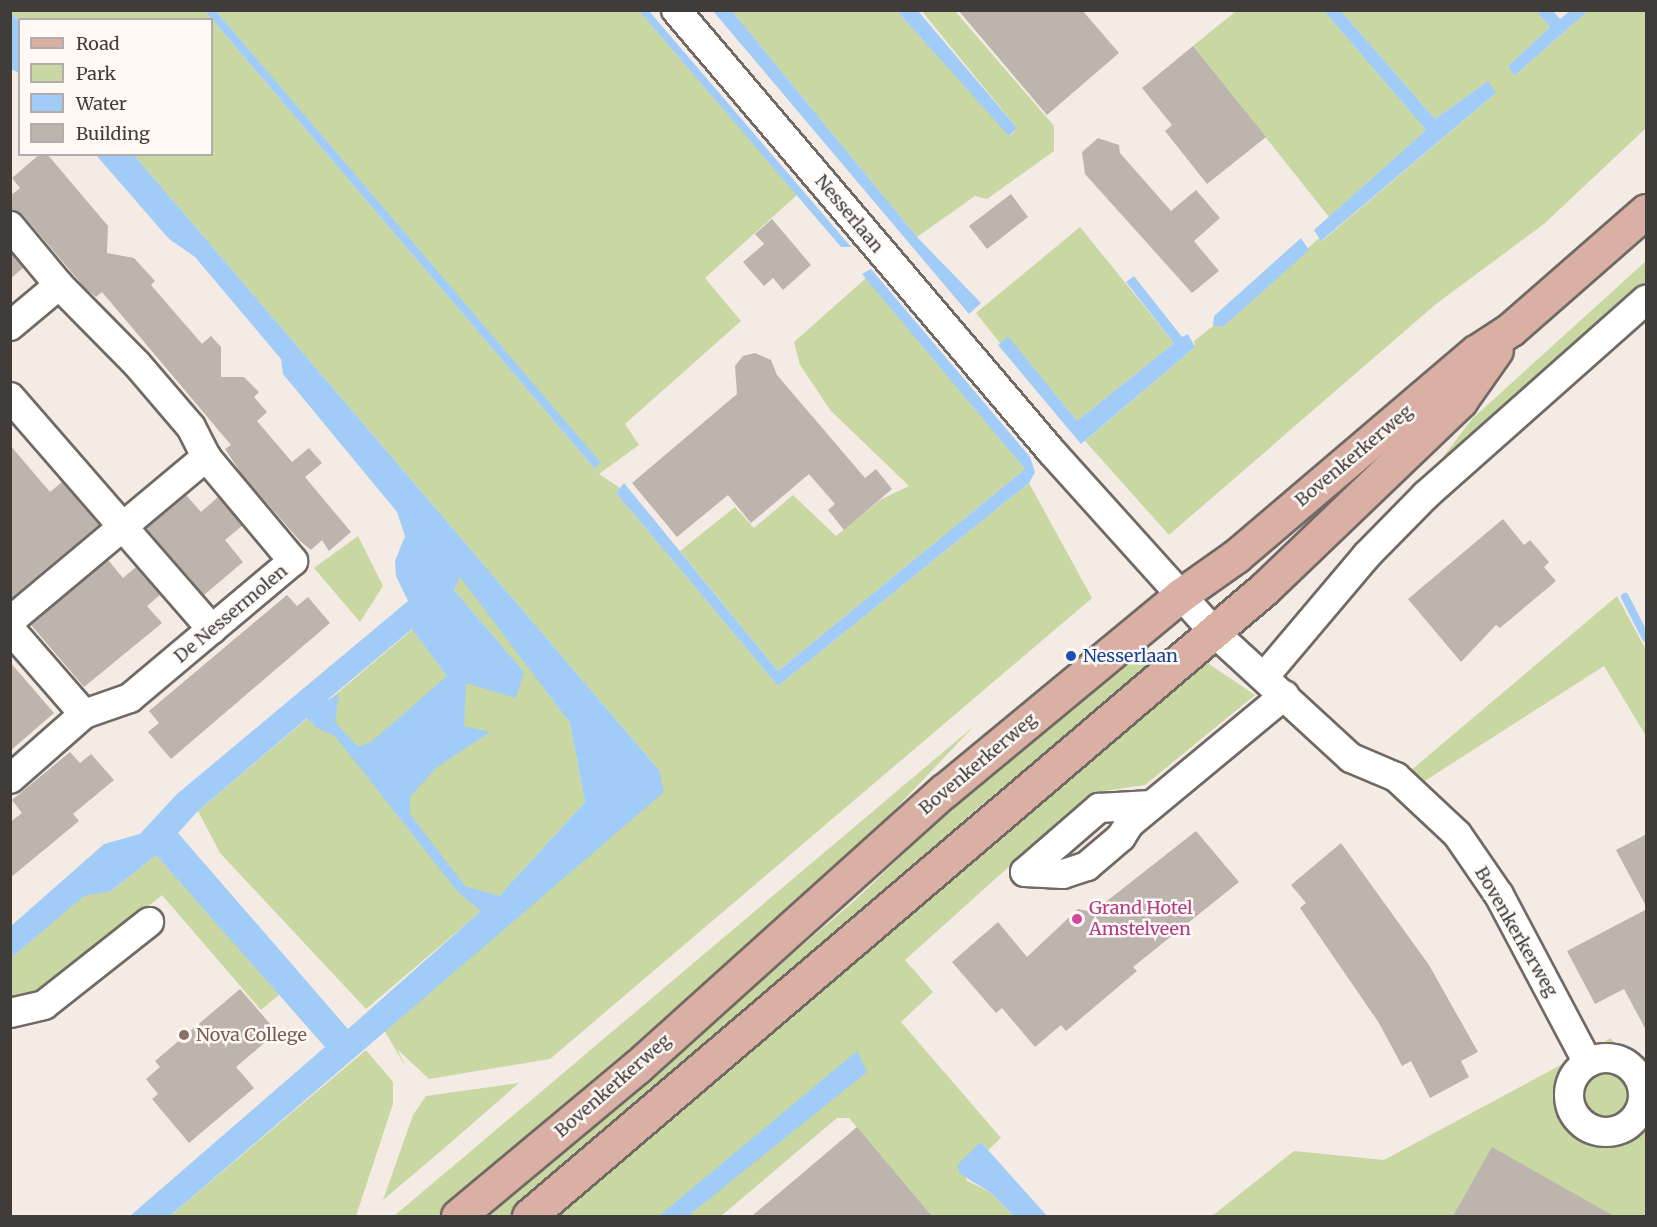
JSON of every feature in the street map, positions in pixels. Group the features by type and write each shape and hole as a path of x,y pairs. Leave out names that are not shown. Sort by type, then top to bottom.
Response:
{"main road":[{"name":"Bovenkerkerweg","path":"458,1216 637,1067 944,791 1181,595 1236,556 1476,352 1511,329 1647,211"},
{"name":"Bovenkerkerweg","path":"530,1216 1215,633 1324,535 1460,401 1511,329"}],"street":[{"name":"Nesserlaan","path":"676,10 1051,451 1215,633"},
{"name":"De Nessermolen","path":"10,226 59,285 137,364 190,427 206,457 293,561 130,698 84,714 10,779"},
{"path":"10,326 59,285"},
{"path":"1151,805 1275,686 1367,555 1426,495 1647,300"},
{"path":"10,397 212,629"},
{"path":"10,621 125,528 206,457"},
{"path":"10,629 84,714"},
{"name":"Bovenkerkerweg","path":"1215,633 1351,758 1396,777 1456,834 1499,895 1588,1063"},
{"path":"10,1013 44,1005 149,922"}],"green space":[{"path":"921,10 955,11 1054,126 1054,151 987,199 975,196 917,237 732,11 897,11 1010,136 1017,128"},
{"path":"11,11 205,11 211,18 18,18"},
{"path":"216,11 639,11 797,195 705,278 741,321 625,424 639,445 599,474 620,488 616,493 778,686 1029,483 1092,598 550,1059 429,1079 397,1049 407,1069 384,1030 652,801 659,770 135,156 213,156 213,20 594,468 600,463"},
{"path":"1236,11 1324,11 1426,130 1329,217 1193,46"},
{"path":"1341,11 1536,11 1550,27 1508,66 1514,76 1588,11 1646,11 1646,128 1544,224 1436,304 1169,535 1085,441 1195,347 1194,341 1213,326 1224,326 1319,238 1322,241 1495,94 1488,81 1435,119"},
{"path":"1080,227 1174,343 1077,421 1008,337 1000,343 976,313"},
{"path":"1646,261 1646,284 1427,478 1472,419"},
{"path":"866,278 1025,469 778,671 680,551 735,507 754,528 793,495 836,536 880,500 909,486 831,411 800,365 794,342"},
{"path":"358,536 383,586 360,622 314,568"},
{"path":"460,576 570,723 585,802 499,896 366,1009 220,853 198,811 413,629 447,676 524,672 454,590"},
{"path":"1617,596 1646,650 1646,736 1604,666 1420,784 1409,772"},
{"path":"1142,647 1153,650 1153,659 1146,669 974,811 836,938 513,1216 488,1216 853,902 967,794"},
{"path":"1203,660 1255,695 1145,785 1091,793 905,960 933,992 901,1022 1001,1138 988,1150 981,1142 966,1180 991,1193 1014,1216 932,1216 849,1118 837,1118 721,1216 554,1216"},
{"path":"974,726 812,897 437,1216 394,1216"},
{"path":"156,855 280,994 261,1010 162,895 47,990 11,1000 11,958 84,895 111,891"},
{"path":"1611,1038 1646,1103 1646,1216 1212,1216 1294,1151 1384,1160"},
{"path":"366,1050 393,1082 393,1104 356,1216 170,1216"},
{"path":"519,1083 383,1200 413,1115 426,1096"}],"water":[{"path":"10,11 18,20 18,72 11,69"},
{"path":"205,11 216,11 601,463 594,468"},
{"path":"639,11 649,11 851,247 841,247"},
{"path":"713,11 732,11 917,237 981,303 969,314"},
{"path":"897,11 918,11 1017,128 1009,136"},
{"path":"1324,11 1341,11 1435,119 1488,81 1496,93 1321,241 1314,230 1426,130"},
{"path":"1536,11 1553,11 1560,19 1570,11 1588,11 1514,76 1508,66 1550,27"},
{"path":"97,156 135,156 659,770 664,792 170,1216 130,1216 325,1047 156,855 111,891 84,896 11,958 11,926 104,844 140,834 177,794 408,601 396,576 395,561 405,536 397,512 283,374 281,359 195,257 169,239","holes":["460,577 570,723 585,802 499,896 465,886 410,814 410,797 436,768 490,732 464,726 466,683 516,698 524,672 454,590","412,629 447,676 371,742 358,747 335,722 339,694 326,701","307,718 317,728 335,736 457,891 481,911 348,1029 178,833 198,811"]},
{"path":"1301,238 1309,250 1224,326 1213,326 1214,316"},
{"path":"871,269 1030,457 1035,472 1029,483 778,686 616,493 624,483 778,671 1025,469 862,274"},
{"path":"1134,276 1182,337 1188,334 1195,347 1081,444 998,345 1008,336 1077,421 1174,343 1126,282"},
{"path":"857,1051 867,1072 688,1216 659,1216"},
{"path":"981,1142 1047,1216 1014,1216 991,1193 959,1173 958,1164"}],"building":[{"path":"958,10 1082,10 1119,53 1047,115"},
{"path":"1193,46 1266,137 1207,184 1165,131 1172,125 1142,88"},
{"path":"1098,138 1119,145 1120,153 1171,211 1196,190 1220,218 1194,241 1219,271 1192,293 1085,174 1082,152"},
{"path":"38,156 49,156 108,226 107,253 134,258 155,281 151,285 202,344 211,336 221,347 221,377 244,377 259,392 254,397 267,412 257,421 292,462 309,448 322,463 305,477 351,532 329,551 322,540 311,550 300,541 243,476 225,449 231,445 102,292 96,297 85,288 23,215 10,210 10,196 20,188 12,178"},
{"path":"1011,194 1028,217 987,249 969,226"},
{"path":"772,219 811,265 783,290 773,278 764,286 743,262 764,244 755,234"},
{"path":"10,252 23,268 10,279"},
{"path":"755,353 771,360 777,375 865,478 876,469 892,489 844,530 828,510 835,504 809,474 751,523 728,495 677,537 632,483 737,394 735,366 743,356"},
{"path":"10,445 50,492 62,482 99,525 10,599"},
{"path":"186,495 201,512 218,497 242,526 225,540 243,562 204,595 146,528"},
{"path":"1503,519 1524,545 1530,540 1549,562 1544,567 1556,581 1500,628 1496,625 1461,662 1408,599"},
{"path":"108,560 123,578 136,567 160,595 147,606 162,623 84,687 31,625"},
{"path":"287,595 297,606 308,597 330,623 171,759 148,732 159,723 149,711"},
{"path":"10,662 54,713 10,751"},
{"path":"70,752 80,763 91,754 114,780 73,814 79,821 10,878 10,822 22,813 12,800"},
{"path":"1196,831 1239,882 1133,967 1137,971 1066,1031 1061,1025 1035,1047 1002,1008 996,1013 952,962 998,922 1027,957 1078,909 1093,912"},
{"path":"1647,834 1647,908 1616,850"},
{"path":"1341,843 1429,965 1478,1052 1461,1061 1469,1077 1430,1098 1411,1061 1402,1066 1379,1023 1300,908 1306,903 1291,885"},
{"path":"1647,909 1647,1032 1624,989 1595,1004 1567,951"},
{"path":"240,989 277,1032 236,1067 254,1088 189,1143 152,1099 158,1094 146,1079 160,1067 155,1061"},
{"path":"857,1127 932,1216 752,1216"},
{"path":"1492,1147 1536,1172 1614,1216 1453,1216"}],"waterway":[{"path":"1625,597 1646,638"}],"place":[{"name":"Nesserlaan","path":"1071,656"},
{"name":"Grand Hotel Amstelveen","path":"1077,919"},
{"name":"Nova College","path":"184,1035"}]}
